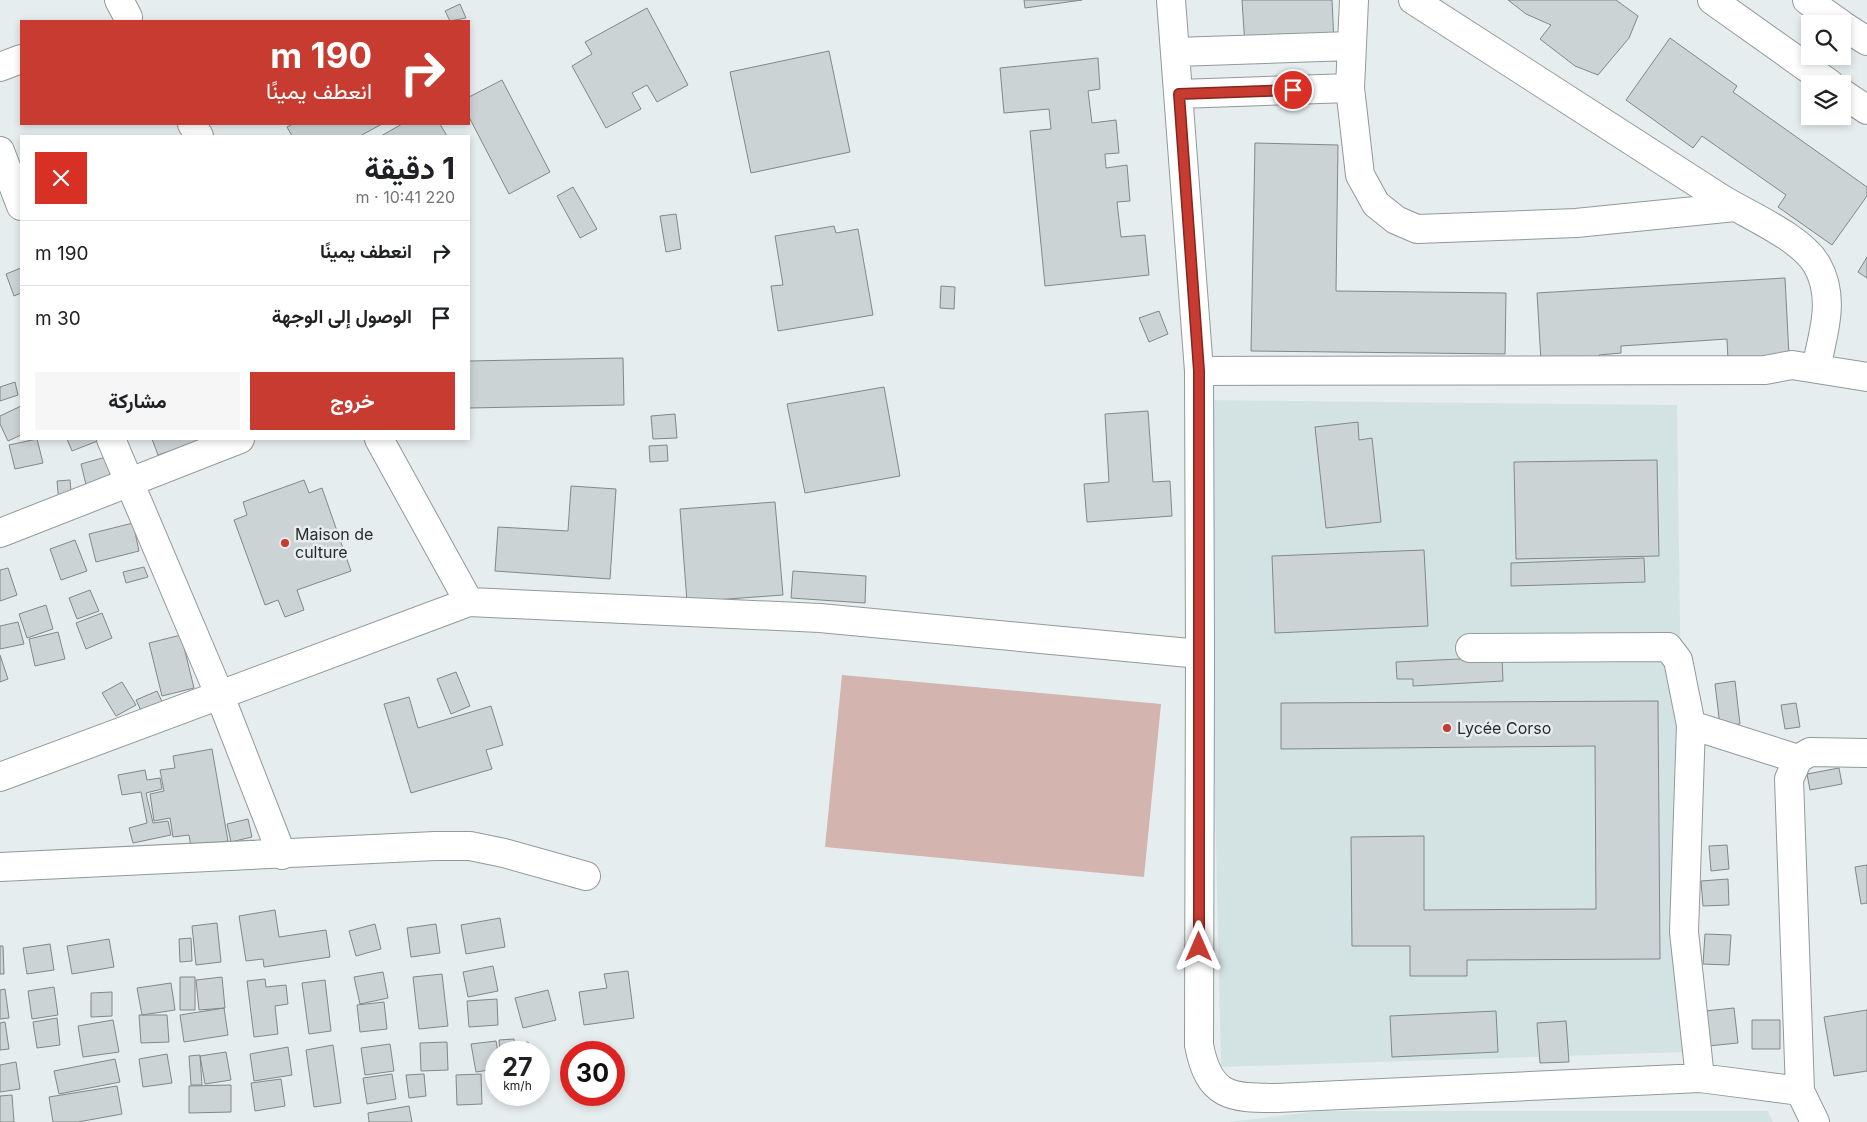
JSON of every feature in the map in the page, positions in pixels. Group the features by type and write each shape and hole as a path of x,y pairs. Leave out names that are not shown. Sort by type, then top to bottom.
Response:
{"street":[{"path":"1171,0 1199,371 1199,1045 1203,1065 1212,1081 1225,1094 1252,1098 1700,1078 1800,1091"},
{"path":"1354,0 1350,88 1360,176 1376,204 1396,220 1417,229 1576,223 1735,207"},
{"path":"1413,0 1735,207 1805,248 1818,266 1826,290 1828,317 1816,368"},
{"path":"1807,0 1829,15"},
{"path":"1729,5 1818,75"},
{"path":"1851,30 1867,41"},
{"path":"1176,52 1352,46"},
{"path":"0,67 20,59"},
{"path":"1179,94 1350,88"},
{"path":"1851,99 1867,110"},
{"path":"0,151 20,203"},
{"path":"1199,371 1765,370 1792,365 1867,378"},
{"path":"111,440 128,483 220,696 282,855"},
{"path":"0,533 237,440"},
{"path":"380,440 469,602"},
{"path":"0,777 469,602 820,618 1200,654"},
{"path":"1470,648 1668,646 1678,660 1692,725 1684,932 1700,1078"},
{"path":"1692,725 1798,759"},
{"path":"1815,1122 1800,1091 1790,779 1798,759 1810,752 1867,753"},
{"path":"0,867 282,855 435,846 470,846 504,853 586,876"}],"shaded area":[{"name":"Lycée Corso","path":"1206,400 1677,405 1686,1052 1221,1067"},
{"path":"842,675 1161,704 1144,877 825,847"},
{"path":"1320,1111 1768,1111 1773,1122 1230,1122"}],"building":[{"path":"1024,0 1082,0 1025,8"},
{"path":"1242,0 1332,0 1334,42 1245,46"},
{"path":"1508,0 1616,0 1638,16 1629,38 1598,75 1575,66 1540,39 1551,25 1526,14"},
{"path":"460,4 466,18 450,20 445,11"},
{"path":"647,8 688,85 657,102 647,85 632,93 641,109 606,128 572,66 592,54 585,42"},
{"path":"1670,38 1737,86 1733,92 1867,187 1867,196 1832,245 1778,207 1786,195 1702,136 1693,148 1626,100"},
{"path":"829,51 850,152 751,173 730,72"},
{"path":"1098,58 1100,89 1088,91 1092,123 1116,120 1119,153 1105,154 1106,168 1127,165 1130,201 1117,202 1121,237 1145,235 1149,275 1045,286 1030,131 1051,129 1049,109 1004,113 1000,68"},
{"path":"502,80 550,172 509,194 470,119 470,96"},
{"path":"291,125 380,125 362,135 291,135 287,127"},
{"path":"400,125 441,125 446,135 383,135"},
{"path":"1255,143 1338,145 1336,291 1506,293 1505,354 1251,351"},
{"path":"573,187 597,229 580,238 557,196"},
{"path":"676,214 681,249 666,252 660,216"},
{"path":"834,226 836,233 858,229 873,315 778,331 771,286 783,285 775,236"},
{"path":"1867,257 1867,278 1858,272"},
{"path":"20,268 20,293 14,296 6,274"},
{"path":"1785,278 1789,356 1728,360 1727,339 1621,346 1621,353 1599,355 1599,358 1541,361 1537,293"},
{"path":"941,286 955,287 954,309 940,308"},
{"path":"1159,311 1168,334 1149,342 1139,318"},
{"path":"623,358 624,405 470,408 470,361"},
{"path":"15,382 18,395 0,401 0,387"},
{"path":"884,387 900,476 805,493 787,404"},
{"path":"20,406 20,435 8,441 0,424 0,416"},
{"path":"1148,411 1153,482 1170,481 1172,516 1087,522 1084,484 1109,482 1105,414"},
{"path":"675,414 677,438 653,439 651,416"},
{"path":"1358,422 1359,440 1372,438 1381,522 1326,528 1315,427"},
{"path":"37,440 43,463 15,469 9,445"},
{"path":"67,440 100,440 72,451"},
{"path":"152,440 203,440 158,455"},
{"path":"667,445 668,461 650,462 649,446"},
{"path":"106,457 112,483 87,489 81,464"},
{"path":"1657,460 1659,556 1516,559 1514,462"},
{"path":"70,480 72,503 59,504 57,481"},
{"path":"304,480 309,493 322,488 351,571 297,590 304,610 285,617 278,600 265,605 234,520 247,515 243,502"},
{"path":"571,486 616,489 610,579 495,571 498,527 568,531"},
{"path":"775,502 783,595 687,602 680,509"},
{"path":"133,523 139,551 96,562 89,534"},
{"path":"75,540 87,571 61,580 50,549"},
{"path":"1424,550 1428,626 1275,633 1272,556"},
{"path":"1644,558 1645,582 1511,586 1511,563"},
{"path":"144,567 148,577 126,583 123,572"},
{"path":"8,568 17,595 0,601 0,570"},
{"path":"793,571 866,576 865,603 791,598"},
{"path":"90,590 99,611 77,619 69,598"},
{"path":"46,605 53,629 27,638 19,614"},
{"path":"102,613 112,638 86,649 76,623"},
{"path":"18,622 24,644 0,649 0,626"},
{"path":"58,632 65,659 35,666 29,639"},
{"path":"181,635 194,688 162,696 149,643"},
{"path":"0,655 8,679 0,682"},
{"path":"1502,657 1503,681 1413,686 1413,679 1397,679 1396,662"},
{"path":"456,672 470,706 451,714 437,679"},
{"path":"1735,681 1740,724 1720,726 1715,684"},
{"path":"122,682 136,705 116,716 102,693"},
{"path":"157,691 164,706 143,715 136,700"},
{"path":"409,697 418,728 491,706 503,745 486,750 492,769 411,793 384,704"},
{"path":"1658,701 1660,959 1467,960 1467,976 1410,976 1410,946 1352,946 1351,837 1424,836 1424,910 1596,909 1595,746 1281,749 1281,703"},
{"path":"1796,703 1800,727 1785,729 1781,705"},
{"path":"212,749 228,841 191,847 189,835 173,837 170,818 154,821 150,794 164,791 160,770 175,768 173,756"},
{"path":"1839,768 1842,784 1810,790 1807,774"},
{"path":"145,770 147,780 160,778 162,789 146,793 153,823 168,821 171,835 133,843 129,828 147,823 141,792 122,795 118,775"},
{"path":"248,819 252,837 231,842 227,824"},
{"path":"1727,845 1729,869 1711,871 1709,846"},
{"path":"1867,865 1867,903 1861,904 1855,867"},
{"path":"1728,879 1729,905 1703,906 1701,881"},
{"path":"275,910 279,937 326,930 330,957 264,967 263,959 246,961 239,916"},
{"path":"500,918 505,947 466,954 461,925"},
{"path":"217,923 221,962 196,965 192,926"},
{"path":"375,924 381,949 356,956 349,931"},
{"path":"436,924 440,953 411,957 407,928"},
{"path":"1705,934 1731,935 1729,965 1703,964"},
{"path":"191,938 192,961 180,962 179,939"},
{"path":"109,939 114,967 72,974 67,946"},
{"path":"50,944 54,970 27,974 23,948"},
{"path":"0,946 3,946 4,974 0,974"},
{"path":"493,966 498,991 468,997 463,972"},
{"path":"628,971 634,1018 584,1025 579,992 607,988 604,974"},
{"path":"383,972 388,998 360,1004 354,977"},
{"path":"442,974 448,1026 419,1029 413,977"},
{"path":"180,977 195,977 195,1010 180,1010"},
{"path":"222,977 225,1008 199,1010 196,980"},
{"path":"265,979 266,987 286,985 288,1004 275,1006 278,1034 254,1037 247,981"},
{"path":"325,980 331,1031 309,1034 302,983"},
{"path":"171,983 175,1010 142,1015 137,988"},
{"path":"54,987 58,1015 32,1019 28,991"},
{"path":"5,989 9,1018 0,1019 0,990"},
{"path":"548,990 556,1020 523,1028 515,998"},
{"path":"112,992 112,1016 91,1017 91,993"},
{"path":"497,999 498,1025 469,1027 467,1001"},
{"path":"384,1002 387,1029 360,1032 357,1005"},
{"path":"224,1008 228,1035 184,1042 180,1015"},
{"path":"1734,1008 1738,1043 1708,1046 1705,1011"},
{"path":"1867,1010 1867,1071 1834,1076 1824,1017"},
{"path":"1496,1011 1498,1052 1392,1057 1390,1016"},
{"path":"139,1015 167,1015 169,1042 141,1043"},
{"path":"57,1018 60,1045 37,1048 33,1022"},
{"path":"113,1020 119,1052 83,1057 78,1026"},
{"path":"1752,1020 1780,1020 1780,1049 1752,1049"},
{"path":"1566,1021 1569,1062 1540,1063 1537,1023"},
{"path":"5,1022 9,1049 0,1050 0,1023"},
{"path":"514,1039 514,1041 499,1041"},
{"path":"447,1042 448,1070 421,1071 420,1043"},
{"path":"485,1042 485,1071 476,1072 471,1044"},
{"path":"390,1044 394,1071 365,1075 361,1048"},
{"path":"333,1045 341,1103 314,1107 306,1050"},
{"path":"288,1047 292,1075 254,1081 250,1054"},
{"path":"226,1052 231,1080 205,1084 200,1056"},
{"path":"167,1054 172,1083 143,1087 139,1059"},
{"path":"200,1055 202,1085 191,1085 189,1056"},
{"path":"115,1059 120,1082 59,1094 54,1071"},
{"path":"16,1062 20,1089 0,1092 0,1065"},
{"path":"392,1074 396,1099 367,1104 363,1078"},
{"path":"424,1074 426,1096 409,1098 406,1075"},
{"path":"481,1074 482,1104 457,1105 456,1075"},
{"path":"281,1079 285,1106 255,1111 251,1083"},
{"path":"231,1085 231,1112 189,1113 189,1086"},
{"path":"117,1086 122,1114 78,1122 53,1122 49,1097"},
{"path":"12,1095 14,1122 0,1122 0,1096"},
{"path":"409,1106 412,1122 369,1122 368,1113"}],"place":[{"name":"Maison de culture","path":"285,543"},
{"name":"Lycée Corso","path":"1447,728"}],"route":[{"path":"1199,947 1199,371 1179,94 1293,90"}]}
